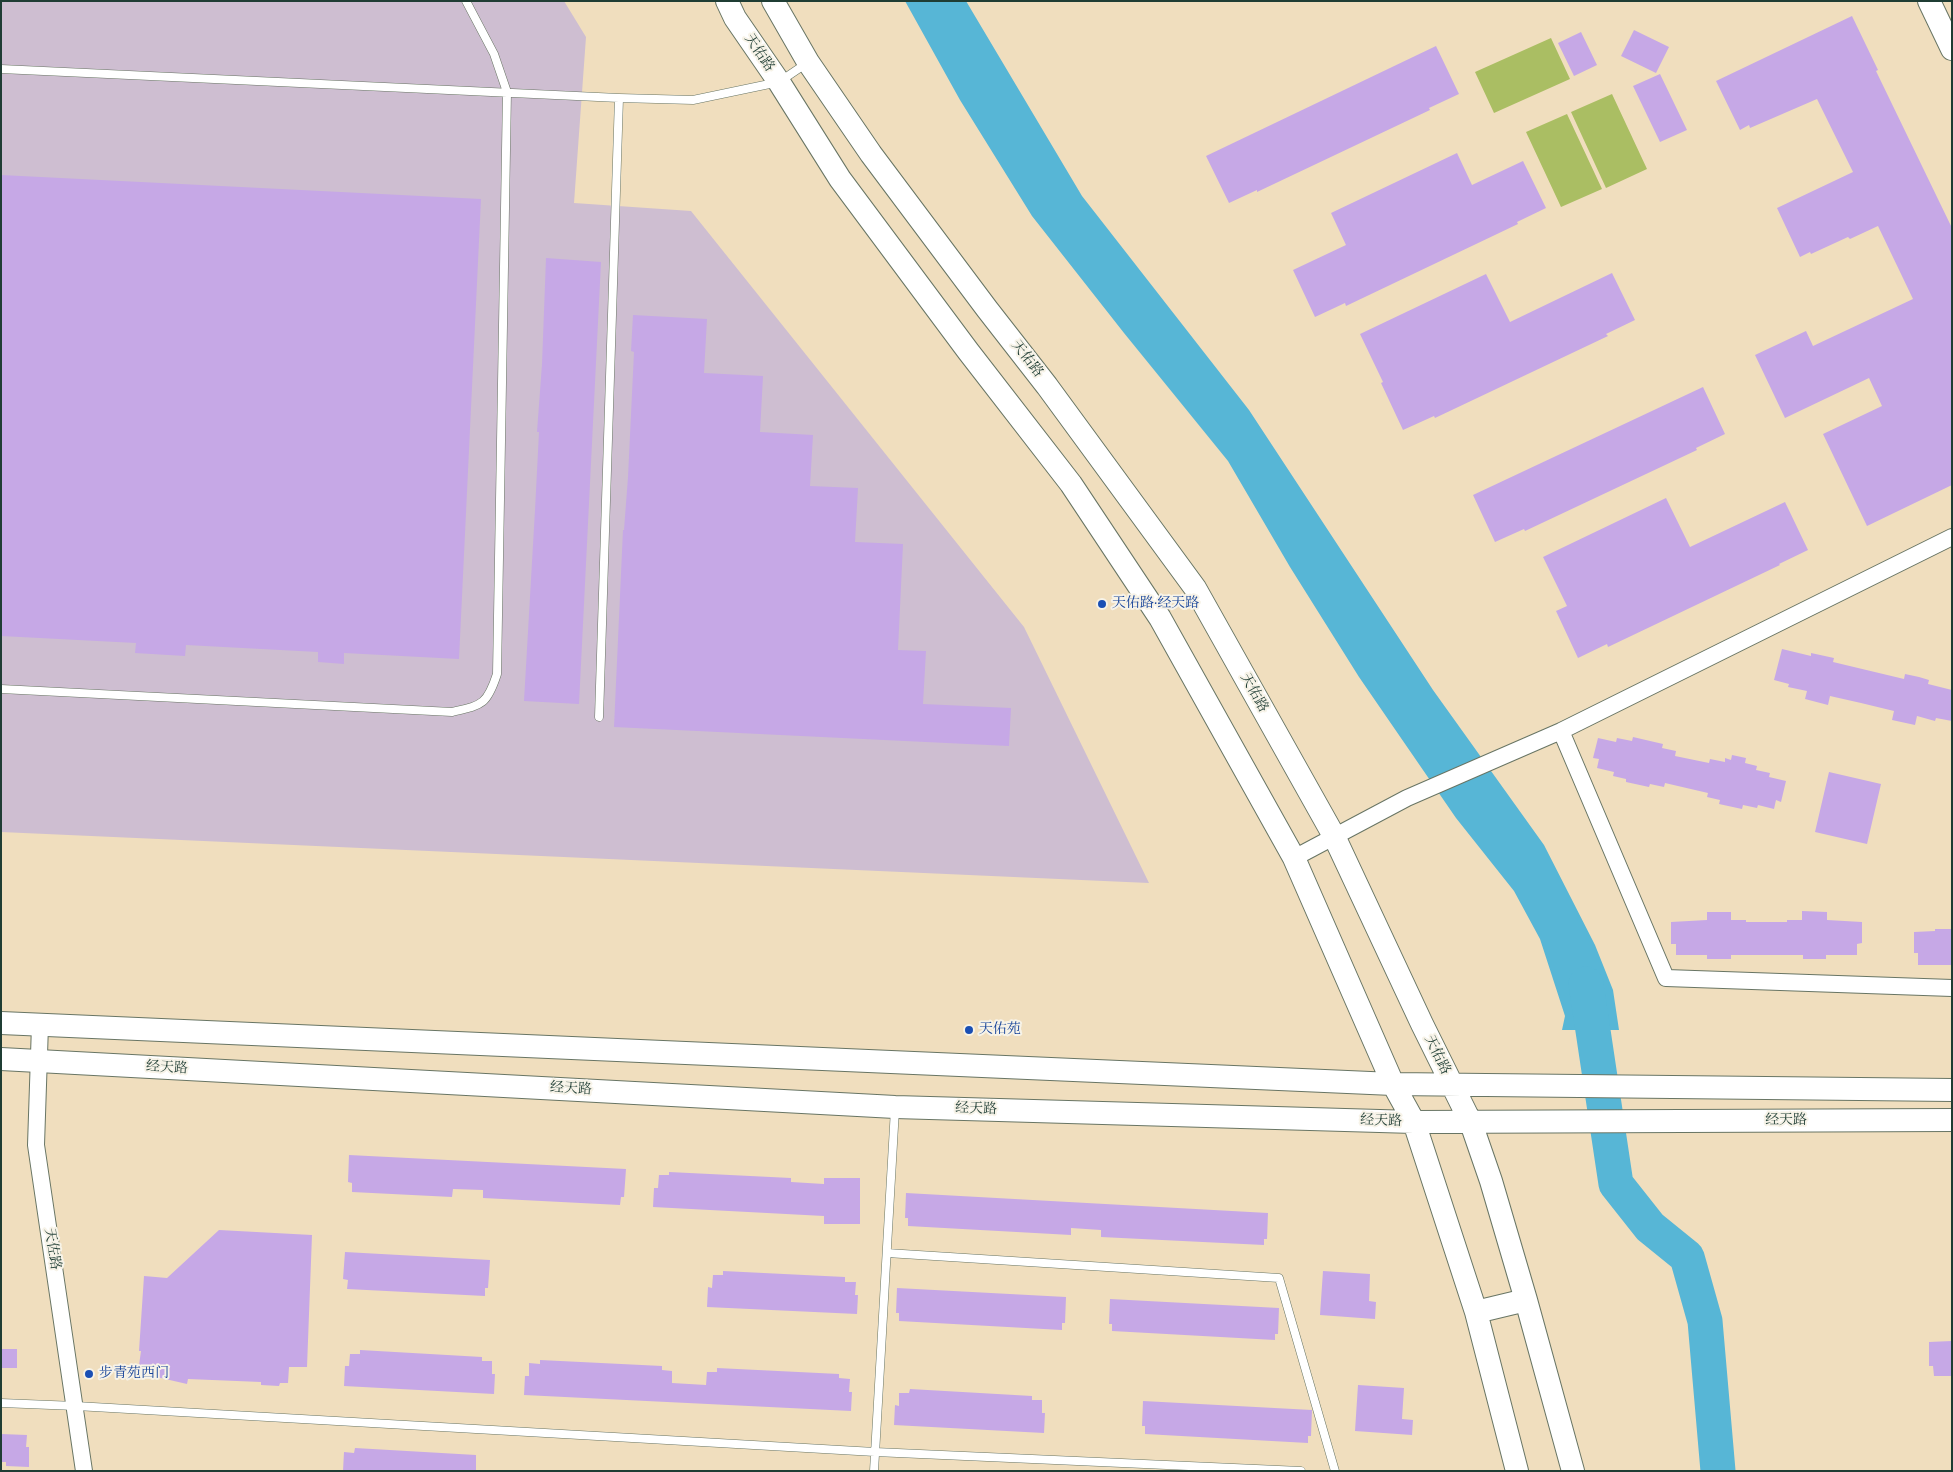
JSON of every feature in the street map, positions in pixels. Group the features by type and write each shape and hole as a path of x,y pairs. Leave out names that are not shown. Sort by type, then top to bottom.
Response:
{"main road":[{"name":"天佑路","path":"726,1 735,18 779,82 840,179 1082,500 1160,618 1294,858 1393,1084 1414,1122 1476,1312 1517,1471"},
{"name":"天佑路","path":"773,1 808,62 876,161 987,309 1048,386 1195,588 1334,836 1471,1123 1491,1181 1526,1300 1573,1471"},
{"path":"1929,1 1952,49"},
{"path":"1,1023 1393,1084 1952,1090"},
{"name":"经天路","path":"1,1059 895,1107 1471,1123 1952,1120"},
{"path":"1476,1312 1526,1300"}],"street":[{"path":"1294,858 1407,798 1561,731 1952,536"},
{"path":"1561,731 1666,978 1952,988"},
{"name":"天佐路","path":"40,1025 36,1145 76,1406 84,1471"}],"lane":[{"path":"1,689 452,712 478,706 490,695 497,674 507,92 494,54 466,1"},
{"path":"1,69 693,100 779,82 808,62"},
{"path":"599,717 619,98"},
{"path":"874,1471 895,1107"},
{"path":"887,1253 1279,1278 1336,1471"},
{"path":"1,1403 875,1452 1301,1471"}],"shaded area":[{"path":"1,1 564,1 586,37 574,203 691,211 1024,627 1149,883 1,832"}],"green space":[{"path":"1551,38 1570,79 1494,113 1475,72"},
{"path":"1612,94 1647,169 1606,188 1571,112"},
{"path":"1567,114 1602,189 1561,207 1526,132"}],"water":[{"path":"905,1 966,1 1082,196 1249,410 1433,690 1544,845 1595,945 1613,990 1619,1030 1562,1030 1565,1016 1540,939 1514,891 1456,818 1359,677 1290,567 1228,461 1032,216 960,100"}],"building":[{"path":"1852,16 1878,70 1876,71 1952,228 1952,485 1867,526 1823,434 1882,406 1869,378 1785,418 1755,355 1806,331 1813,346 1913,299 1878,226 1850,239 1848,237 1800,257 1777,208 1853,172 1817,99 1750,128 1749,125 1740,130 1716,81"},
{"path":"1634,30 1669,47 1656,73 1621,56"},
{"path":"1581,32 1597,65 1574,76 1558,43"},
{"path":"1436,46 1459,94 1429,108 1430,110 1257,192 1257,190 1229,203 1206,156"},
{"path":"1660,74 1687,130 1660,142 1633,86"},
{"path":"1457,153 1472,185 1523,161 1546,208 1517,222 1518,224 1346,306 1345,303 1315,317 1293,270 1346,245 1331,213"},
{"path":"1,175 481,199 459,659 344,653 344,664 318,662 318,652 186,645 185,656 135,653 136,643 1,636"},
{"path":"546,258 601,262 579,704 524,701 539,432 537,432"},
{"path":"1612,273 1635,320 1606,334 1608,336 1435,418 1434,416 1403,430 1360,334 1486,274 1510,322"},
{"path":"633,315 707,319 704,373 763,376 760,432 813,435 810,486 858,488 855,542 903,544 898,650 926,651 923,704 1011,708 1009,746 614,727 623,530 628,477 634,352 631,351"},
{"path":"1703,387 1725,434 1696,448 1697,450 1525,531 1524,529 1495,542 1473,495"},
{"path":"1666,498 1690,547 1785,502 1808,550 1608,647 1607,644 1578,658 1556,611 1567,606 1543,557"},
{"path":"1782,649 1811,656 1811,653 1834,658 1833,662 1904,679 1905,674 1929,680 1928,684 1952,690 1952,721 1936,718 1935,721 1917,716 1915,725 1892,720 1894,711 1861,703 1830,696 1828,705 1805,699 1807,691 1788,687 1789,684 1774,680"},
{"path":"1633,737 1663,744 1662,748 1676,751 1675,756 1709,763 1710,759 1725,762 1725,758 1731,760 1732,755 1746,758 1745,763 1757,766 1756,770 1770,773 1769,777 1786,781 1781,802 1776,800 1774,809 1758,805 1757,808 1743,805 1742,809 1719,804 1720,800 1707,797 1708,793 1665,783 1664,787 1650,784 1649,787 1626,782 1626,779 1613,776 1614,772 1597,768 1599,759 1593,758 1598,738 1616,742 1617,738 1632,741"},
{"path":"1829,772 1881,784 1867,844 1815,832"},
{"path":"1802,911 1827,912 1827,920 1862,922 1862,943 1857,944 1857,955 1826,955 1826,959 1803,959 1803,955 1731,955 1731,959 1707,959 1707,955 1676,955 1676,944 1671,944 1671,922 1707,920 1707,912 1731,912 1731,920 1746,920 1746,922 1787,922 1787,920 1802,920"},
{"path":"1935,929 1952,929 1952,965 1918,965 1918,953 1914,953 1914,932 1935,931"},
{"path":"349,1155 626,1169 624,1197 621,1197 620,1205 483,1198 483,1190 453,1189 452,1197 352,1192 352,1183 348,1182"},
{"path":"669,1172 791,1178 791,1182 824,1184 824,1178 860,1178 860,1224 824,1224 824,1216 653,1207 654,1188 658,1188 659,1175 669,1175"},
{"path":"906,1193 1268,1213 1267,1239 1264,1239 1264,1245 1101,1237 1101,1230 1071,1228 1071,1235 908,1226 908,1218 905,1218"},
{"path":"219,1230 312,1235 307,1367 289,1367 288,1383 280,1383 279,1386 261,1385 261,1382 188,1379 187,1384 148,1375 137,1380 141,1351 139,1351 144,1276 167,1278"},
{"path":"345,1252 490,1260 488,1288 485,1288 485,1296 347,1289 348,1280 343,1279"},
{"path":"723,1271 845,1277 845,1282 856,1282 855,1295 858,1295 857,1314 707,1307 708,1287 712,1288 713,1275 723,1275"},
{"path":"1323,1271 1370,1274 1369,1301 1376,1302 1375,1319 1320,1315"},
{"path":"897,1288 1066,1297 1065,1323 1062,1323 1062,1330 899,1321 899,1313 896,1313"},
{"path":"1110,1299 1279,1308 1278,1334 1275,1334 1275,1340 1112,1331 1112,1324 1109,1324"},
{"path":"1952,1341 1952,1376 1934,1376 1933,1366 1929,1366 1929,1342"},
{"path":"1,1349 17,1349 17,1368 1,1368"},
{"path":"360,1350 482,1357 482,1361 492,1361 492,1374 495,1374 494,1394 344,1386 345,1366 349,1366 350,1354 360,1354"},
{"path":"540,1360 662,1366 662,1370 672,1371 672,1383 706,1385 707,1372 717,1372 717,1368 839,1374 839,1378 850,1379 849,1392 852,1392 851,1411 524,1395 525,1376 529,1376 529,1363 540,1364"},
{"path":"1358,1385 1404,1388 1402,1419 1413,1420 1412,1435 1355,1431"},
{"path":"910,1389 1032,1396 1032,1400 1042,1400 1042,1413 1045,1413 1044,1433 894,1425 895,1405 899,1406 899,1393 909,1393"},
{"path":"1143,1401 1312,1410 1311,1436 1308,1436 1308,1443 1145,1434 1145,1426 1142,1426"},
{"path":"1,1434 27,1435 26,1447 29,1447 29,1467 6,1466 6,1462 1,1462"},
{"path":"355,1448 476,1455 476,1471 343,1471 344,1452 354,1453"}],"waterway":[{"path":"1586,984 1616,1184 1650,1227 1687,1257 1705,1321 1718,1471"}],"place":[{"name":"天佑路·经天路","path":"1102,604"},
{"name":"天佑苑","path":"969,1030"},
{"name":"步青苑西门","path":"89,1374"}]}
